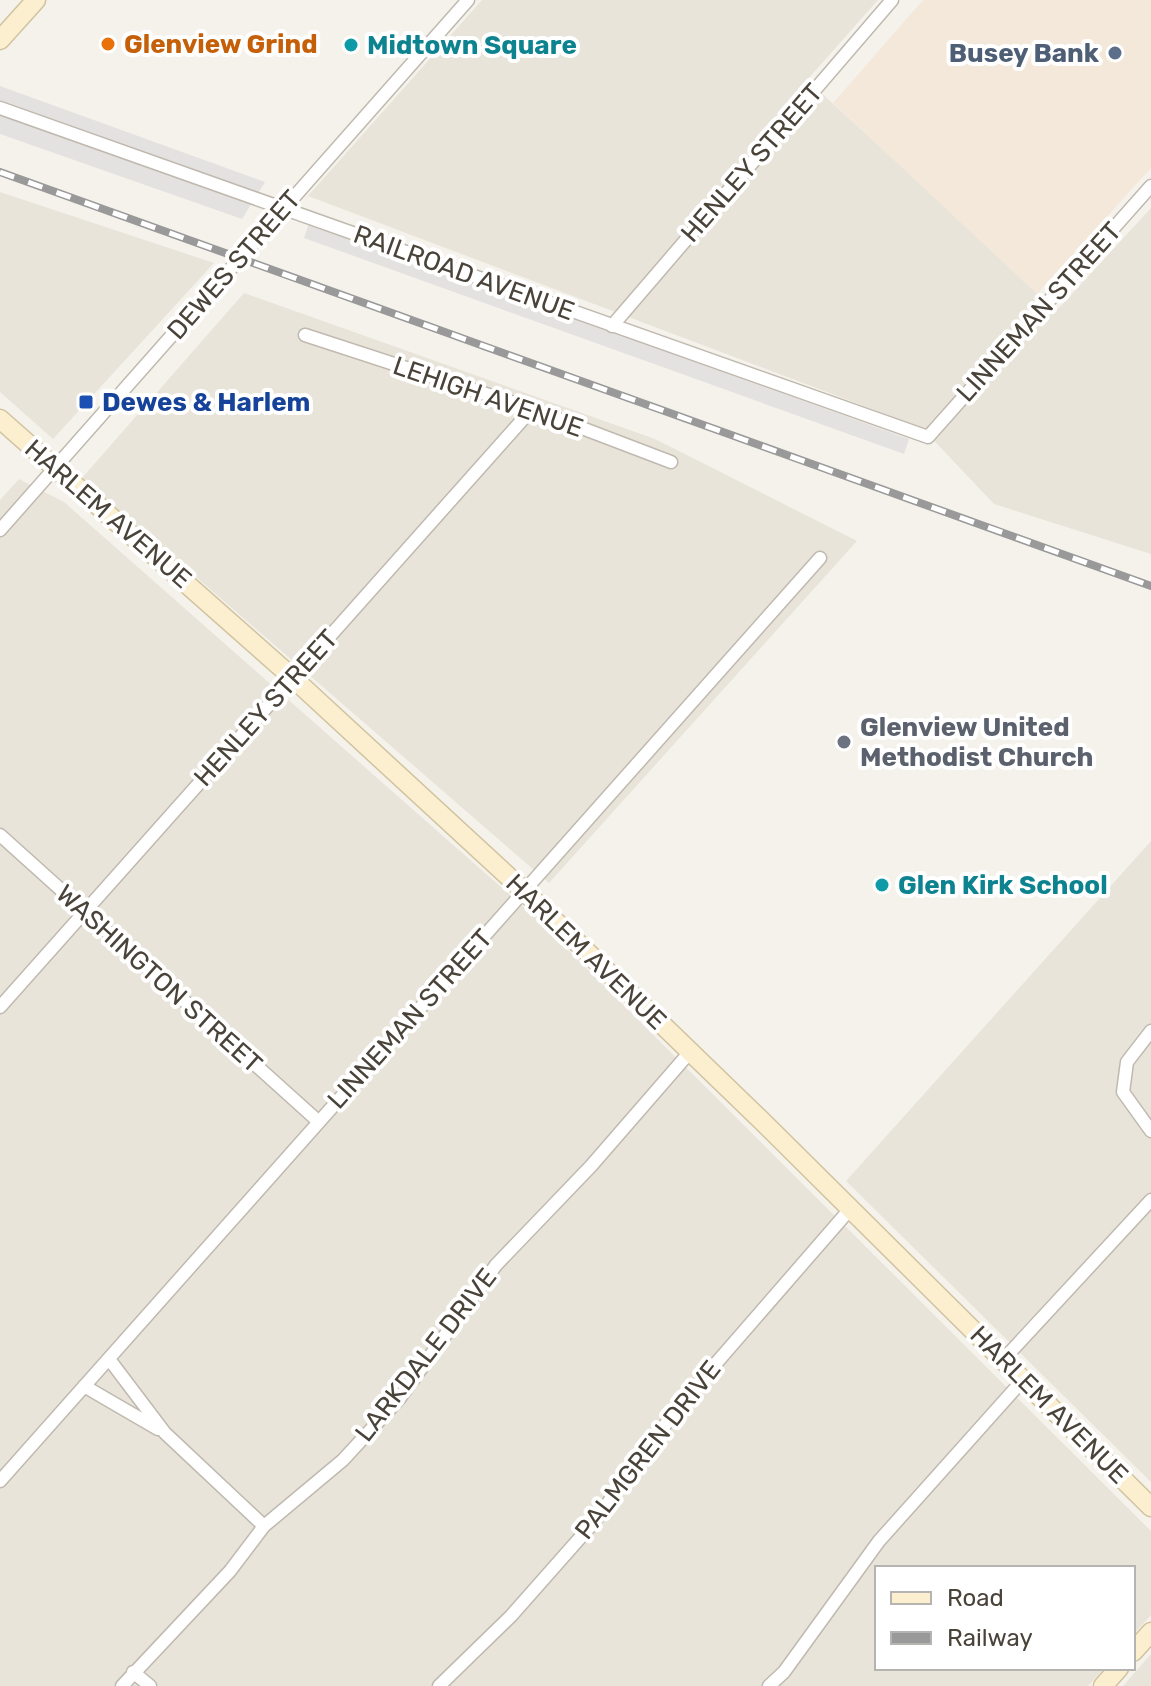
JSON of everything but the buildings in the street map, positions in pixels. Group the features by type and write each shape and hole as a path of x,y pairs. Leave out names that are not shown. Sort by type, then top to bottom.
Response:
{"main road":[{"path":"0,40 26,3"},
{"name":"HARLEM AVENUE","path":"0,419 293,678 524,891 851,1208 1151,1507"},
{"path":"1135,1650 1151,1632"},
{"path":"1103,1686 1117,1670"}],"street":[{"name":"DEWES STREET","path":"0,530 468,0"},
{"name":"HENLEY STREET","path":"612,326 892,0"},
{"name":"RAILROAD AVENUE","path":"0,108 928,437"},
{"name":"LINNEMAN STREET","path":"928,437 1151,186"},
{"name":"LEHIGH AVENUE","path":"305,335 532,409 671,462"},
{"name":"HENLEY STREET","path":"0,1007 532,409"},
{"name":"LINNEMAN STREET","path":"0,1481 820,558"},
{"name":"WASHINGTON STREET","path":"0,835 319,1122"},
{"path":"1151,1031 1127,1062 1123,1092 1151,1131"},
{"name":"LARKDALE DRIVE","path":"122,1686 230,1571 264,1526 343,1460 399,1399 496,1265 591,1166 690,1052"},
{"path":"1003,1360 1151,1200"},
{"name":"PALMGREN DRIVE","path":"439,1686 511,1616 594,1522 679,1406 851,1208"},
{"path":"109,1359 165,1433 264,1526"},
{"path":"769,1686 784,1672 879,1541 1023,1380"},
{"path":"84,1386 165,1433"},
{"path":"133,1672 150,1686"}],"shaded area":[{"path":"482,0 878,0 807,80 1058,309 1151,208 1151,554 994,504 922,428 308,196"},
{"path":"923,0 1151,0 1151,168 1037,294 833,103"},
{"path":"0,86 265,182 242,219 0,134"},
{"path":"0,192 214,263 53,439 0,392"},
{"path":"309,223 909,439 904,454 304,238"},
{"path":"244,293 655,439 857,541 549,883 82,478"},
{"path":"19,479 64,502 536,918 1151,1531 1151,1615 1135,1633 1135,1566 875,1566 875,1670 1102,1670 1088,1686 0,1686 0,500"},
{"path":"1151,841 1151,1482 846,1181"},
{"path":"1151,1654 1151,1686 1123,1686"}],"railway":[{"path":"0,172 1151,586"}],"place":[{"name":"Glenview Grind","path":"108,44"},
{"name":"Midtown Square","path":"351,45"},
{"name":"Busey Bank","path":"1115,53"},
{"name":"Dewes & Harlem","path":"86,402"},
{"name":"Glenview United Methodist Church","path":"844,742"},
{"name":"Glen Kirk School","path":"882,885"}]}
